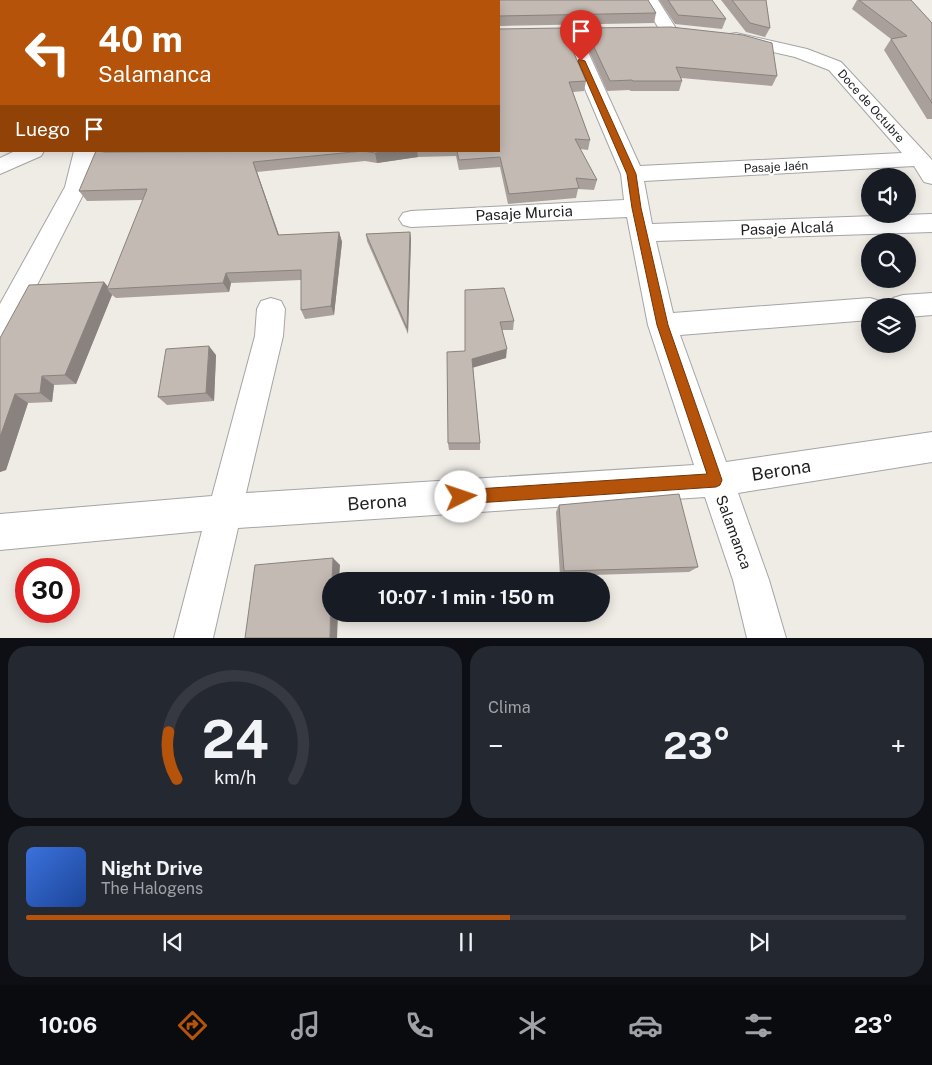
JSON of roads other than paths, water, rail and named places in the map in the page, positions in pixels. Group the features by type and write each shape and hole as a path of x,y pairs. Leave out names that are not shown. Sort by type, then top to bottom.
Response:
{"street":[{"path":"648,30 677,31 650,0"},
{"name":"Salamanca","path":"570,31 632,174 639,220 662,325 751,580 767,638"},
{"name":"Doce de Octubre","path":"729,32 800,53 834,66 926,168"},
{"path":"0,167 31,152"},
{"path":"0,330 76,187 85,152"},
{"name":"Pasaje Jaén","path":"632,174 926,168"},
{"name":"Pasaje Murcia","path":"411,219 639,220"},
{"name":"Pasaje Alcalá","path":"639,220 932,223"},
{"path":"916,305 932,304"},
{"path":"193,638 269,336 271,309"},
{"path":"662,325 861,310"},
{"name":"Berona","path":"0,532 226,512 716,480 932,447"}]}
